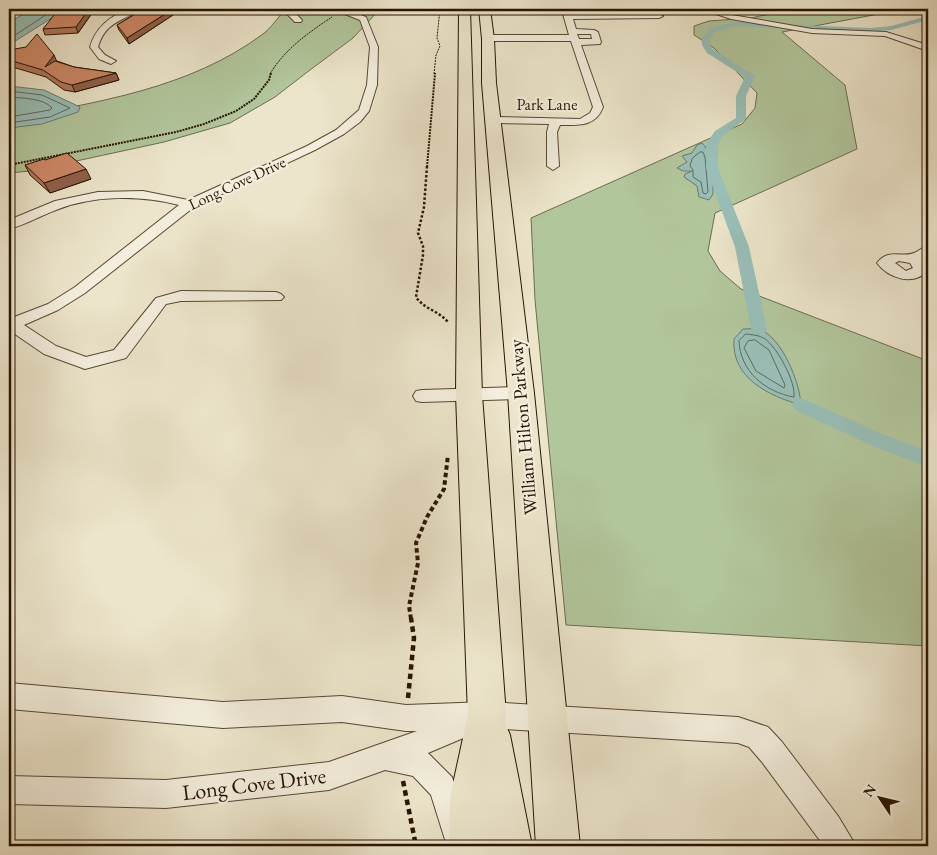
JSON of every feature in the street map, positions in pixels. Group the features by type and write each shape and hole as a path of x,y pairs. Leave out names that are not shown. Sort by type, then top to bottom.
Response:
{"highway":[{"name":"William Hilton Parkway","path":"463,10 488,38 489,83 521,393 546,719 558,846"},
{"path":"463,10 468,395 487,715 510,846"},
{"path":"471,846 471,798 487,715"}],"street":[{"path":"111,62 97,52 94,47 95,41 110,20 136,9"},
{"path":"298,20 291,14 300,9"},
{"name":"Long Cove Drive","path":"10,325 53,307 80,290 189,204 318,144 340,132 356,120 364,110 372,85 374,48 363,19 339,9"},
{"path":"569,13 642,9"},
{"path":"705,9 738,18 812,31 886,34 928,48"},
{"path":"717,9 738,18"},
{"path":"630,11 659,16"},
{"name":"Park Lane","path":"494,120 590,120 598,115 598,108 574,37 569,13"},
{"path":"488,38 574,37"},
{"path":"553,166 552,132 556,121"},
{"path":"9,225 65,202 126,193 150,194 189,204"},
{"path":"914,259 928,250"},
{"path":"10,325 50,350 85,362 120,354 161,300 181,296 276,297"},
{"path":"422,396 521,393"},
{"name":"Long Cove Drive","path":"9,696 224,715 342,709 406,718 487,715 546,719"},
{"name":"Long Cove Drive","path":"9,790 166,794 330,776 395,759 487,715"},
{"path":"546,719 738,730 758,737 778,759 841,846"},
{"path":"395,759 421,764 442,787 462,846"}],"path":[{"path":"9,165 176,132 204,124 236,111 254,99 268,80 276,64 284,55 339,9"},
{"path":"450,330 444,317 420,303 416,297 423,255 423,246 418,233 424,207 436,55 440,46 437,38 463,10"},
{"path":"406,718 414,638 409,606 418,563 416,543 427,517 444,489 448,454"},
{"path":"395,759 403,783 416,846"}],"green space":[{"path":"286,9 380,9 353,38 275,97 230,123 164,142 30,171 9,173 9,119 109,99 173,81 234,53 266,32"},
{"path":"792,9 906,9 782,32 845,85 857,149 715,213 708,251 720,271 741,289 928,361 928,646 566,625 535,300 531,218 742,124 755,108 757,93 714,48 694,35 694,26 709,21 751,18"}],"water":[{"path":"33,9 66,9 9,45 9,22"},
{"path":"9,86 44,90 80,107 78,112 42,124 9,128"},
{"path":"702,143 708,152 713,181 713,194 709,200 699,197 697,186 684,177 685,174 692,171 683,171 677,168 687,162 682,156 692,153 697,145"},
{"path":"743,329 759,329 775,341 793,373 801,405 765,390 745,375 735,353 734,339"}],"building":[{"path":"89,9 76,27 43,29 58,10"},
{"path":"135,9 173,9 127,38 117,25 142,10"},
{"path":"37,34 54,55 45,67 55,61 74,67 116,73 72,85 61,82 43,70 9,60 9,50 26,47"},
{"path":"67,153 86,169 44,183 25,165 45,160"}],"waterway":[{"path":"759,329 742,247 712,168 712,144 719,133 741,119 741,96 750,76 710,51 706,45 706,38 713,30 734,24 870,30 891,28 928,18"},
{"path":"801,405 878,440 928,459"}]}
